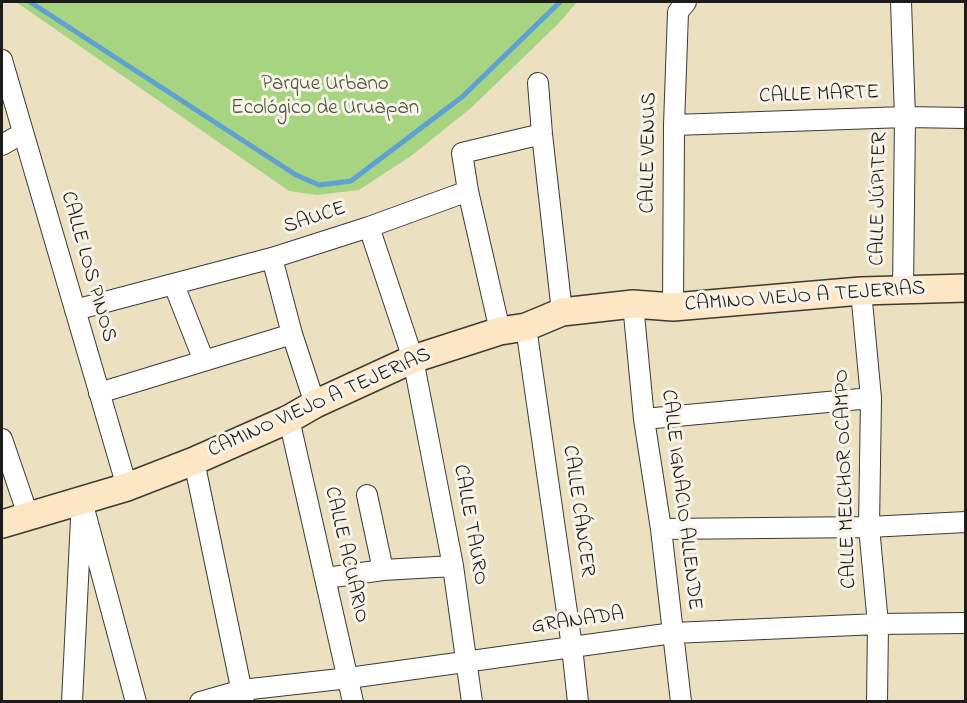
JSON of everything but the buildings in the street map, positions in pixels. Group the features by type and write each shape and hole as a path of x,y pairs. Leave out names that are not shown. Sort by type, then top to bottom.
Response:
{"street":[{"name":"CALLE VENUS","path":"673,307 674,125 678,12 686,2"},
{"name":"CALLE JÚPITER","path":"902,2 905,117 903,290"},
{"name":"CALLE LOS PINOS","path":"2,60 127,487"},
{"path":"538,83 562,312"},
{"name":"CALLE MARTE","path":"674,125 966,117"},
{"path":"2,145 23,133"},
{"path":"500,331 468,191 462,153 542,134"},
{"name":"SAUCE","path":"75,310 272,258 369,227 468,191"},
{"name":"CALLE TAURO","path":"369,227 413,359 453,566 471,702"},
{"path":"272,258 292,334 315,404"},
{"path":"174,285 204,362"},
{"name":"CAMINO VIEJO A TEJERIAS","path":"2,524 127,487 194,461 289,419 315,404 413,359 500,331 526,327 562,312 633,304 673,307 861,291 966,288"},
{"name":"CALLE MELCHOR OCAMPO","path":"861,291 871,398 869,527 878,624 877,702"},
{"name":"CALLE IGNACIO ALLENDE","path":"633,304 644,419 661,529 681,702"},
{"name":"CALLE CÁNCER","path":"526,327 578,702"},
{"path":"99,393 292,334"},
{"path":"644,419 871,398"},
{"name":"CALLE ACUARIO","path":"289,419 353,702"},
{"path":"2,439 28,515"},
{"path":"194,461 243,696"},
{"path":"367,495 383,570"},
{"path":"72,702 82,501"},
{"path":"82,501 136,702"},
{"path":"661,529 869,527 966,522"},
{"path":"326,578 383,570 453,566"},
{"name":"GRANADA","path":"200,702 349,678 673,633 878,624 966,623"}],"green space":[{"name":"Parque Urbano Ecológico de Uruapan","path":"16,2 577,2 558,24 471,108 411,156 359,190 317,195 289,191"}],"waterway":[{"path":"30,2 296,175 319,185 351,181 462,97 560,2"}]}
